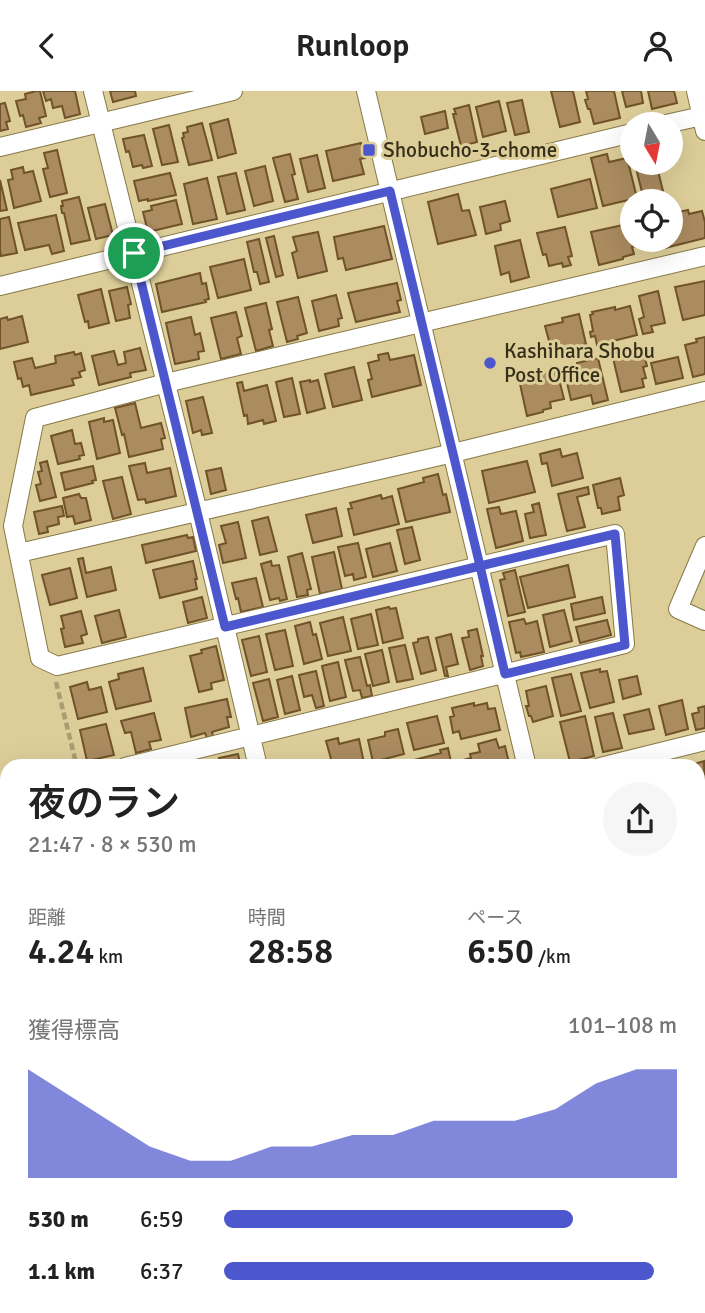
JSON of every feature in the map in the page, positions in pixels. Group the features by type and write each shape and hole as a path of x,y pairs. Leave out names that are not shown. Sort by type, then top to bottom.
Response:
{"street":[{"path":"93,91 198,512 256,759"},
{"path":"0,147 233,91"},
{"path":"366,91 525,759"},
{"path":"683,124 703,123 696,91"},
{"path":"0,286 620,136"},
{"path":"158,759 625,645 615,534 57,666 40,658 13,526 35,418 421,321 705,256"},
{"path":"19,553 453,453 705,391"},
{"path":"705,546 678,609 705,621"},
{"path":"632,759 705,741"}],"path":[{"path":"57,666 57,687 74,759"}],"building":[{"path":"40,91 46,116 39,118 41,123 26,127 16,101 26,99 25,94"},
{"path":"43,91 75,91 80,114 65,118 62,106 53,108 51,99 46,101"},
{"path":"110,91 135,91 136,96 113,102"},
{"path":"551,91 573,91 580,122 560,127"},
{"path":"586,91 614,91 620,118 594,124 585,100 588,99"},
{"path":"622,91 641,91 643,103 626,107"},
{"path":"648,91 674,91 677,103 652,109"},
{"path":"522,100 529,132 515,135 507,103"},
{"path":"499,101 506,131 483,137 476,107"},
{"path":"5,103 10,121 6,122 8,129 0,131 0,104"},
{"path":"469,105 477,142 461,146 453,114 456,114 454,109"},
{"path":"445,111 448,128 425,134 421,117"},
{"path":"228,119 236,153 218,158 210,124"},
{"path":"202,123 212,160 189,165 183,133 188,132 187,127"},
{"path":"169,125 178,162 162,165 153,129"},
{"path":"144,135 152,166 133,167 123,139"},
{"path":"361,143 365,158 360,159 364,174 333,181 326,151"},
{"path":"57,150 67,193 50,197 43,169 48,168 44,153"},
{"path":"290,154 298,199 285,202 273,158"},
{"path":"607,154 609,162 620,160 620,175 631,175 635,189 620,189 620,202 603,206 591,158"},
{"path":"317,155 325,188 308,192 300,159"},
{"path":"265,166 273,201 254,206 245,171"},
{"path":"23,167 24,173 33,171 41,201 14,208 8,180 13,179 11,170"},
{"path":"170,173 176,195 139,201 134,181"},
{"path":"236,173 245,210 227,214 218,177"},
{"path":"638,175 659,175 662,189 641,189"},
{"path":"207,178 217,219 193,224 184,184"},
{"path":"590,179 597,208 558,217 551,189"},
{"path":"0,180 7,210 0,211"},
{"path":"458,194 462,211 469,210 476,235 438,244 428,202"},
{"path":"79,197 90,240 71,244 61,206 62,201"},
{"path":"176,200 182,224 148,232 143,212 152,210 151,206"},
{"path":"505,201 510,221 500,224 501,230 486,234 480,207"},
{"path":"105,204 113,235 96,239 88,208"},
{"path":"688,210 689,214 702,211 705,238 683,244 683,211"},
{"path":"56,215 64,251 52,254 49,245 25,250 18,223"},
{"path":"9,217 17,253 1,256 0,219"},
{"path":"384,226 392,259 346,270 343,258 338,259 334,237"},
{"path":"620,226 620,252 634,254 599,265 591,232"},
{"path":"565,227 572,256 568,257 571,265 563,267 562,263 549,266 537,233"},
{"path":"318,232 327,271 298,278 292,253 297,251 293,237"},
{"path":"274,236 283,275 276,277 266,238"},
{"path":"259,239 269,282 260,284 257,272 254,272 247,242"},
{"path":"520,240 529,277 511,282 509,272 501,275 495,246"},
{"path":"244,259 251,290 218,298 210,267"},
{"path":"200,273 202,284 206,283 209,299 162,312 156,284"},
{"path":"705,281 705,315 683,320 675,287"},
{"path":"397,283 401,300 397,301 400,312 356,322 348,293"},
{"path":"127,287 131,304 128,305 130,318 116,321 109,291"},
{"path":"101,289 109,323 89,328 78,295"},
{"path":"658,291 665,323 651,326 653,332 643,334 639,319 644,317 639,296"},
{"path":"336,295 342,318 338,319 339,326 319,331 312,301"},
{"path":"298,297 307,333 287,342 277,302"},
{"path":"266,303 273,346 256,351 245,308"},
{"path":"630,306 637,335 597,345 595,336 591,337 590,332 593,331 590,315 592,312"},
{"path":"236,312 242,336 237,338 241,354 221,359 211,318"},
{"path":"579,314 586,344 552,352 545,326 563,322 562,318"},
{"path":"22,316 28,342 0,349 0,319"},
{"path":"191,317 195,335 200,333 204,351 198,352 199,359 175,364 166,323"},
{"path":"705,337 705,374 693,377 685,345"},
{"path":"140,348 146,370 130,373 131,377 99,385 92,356 114,351 118,365 126,363 124,352"},
{"path":"639,351 640,356 644,355 647,366 643,367 646,378 642,379 644,387 621,392 613,358"},
{"path":"74,352 75,355 81,353 85,370 79,372 81,377 72,379 74,385 31,395 29,385 23,387 21,378 18,379 14,362 32,358 35,368 56,363 55,356"},
{"path":"388,353 390,360 414,355 421,385 372,397 368,380 372,379 368,363 379,360 378,355"},
{"path":"678,357 683,378 656,384 651,363"},
{"path":"598,358 608,400 593,404 591,395 571,400 564,370 577,366 577,363"},
{"path":"354,367 362,400 333,407 325,374"},
{"path":"539,369 540,375 557,371 564,399 550,402 551,408 527,416 518,375"},
{"path":"292,378 300,414 284,417 276,382"},
{"path":"318,380 325,408 307,413 300,382"},
{"path":"242,382 244,391 267,385 276,421 264,424 263,420 248,424 237,383"},
{"path":"203,397 212,433 202,435 201,430 193,433 186,401"},
{"path":"135,403 141,428 161,423 165,438 161,439 163,449 129,457 115,408"},
{"path":"104,418 104,422 113,420 120,453 97,459 89,422"},
{"path":"72,430 75,444 81,443 84,455 79,456 80,459 58,464 51,436"},
{"path":"560,449 562,457 577,453 583,478 552,486 547,463 542,464 540,454"},
{"path":"47,461 56,497 40,501 36,485 41,484 38,472 42,471 40,463"},
{"path":"527,461 535,492 489,503 482,471"},
{"path":"145,463 147,473 170,468 176,496 146,503 145,499 138,500 129,466"},
{"path":"93,466 96,480 92,481 93,483 65,490 61,473"},
{"path":"221,468 226,490 211,494 206,471"},
{"path":"438,474 450,512 406,522 398,489 424,482 423,478"},
{"path":"122,477 131,514 113,519 103,481"},
{"path":"620,478 624,495 618,497 620,510 602,514 593,485"},
{"path":"588,487 589,494 577,497 585,527 567,531 558,494"},
{"path":"79,494 81,498 86,498 91,520 75,524 73,516 67,517 63,498"},
{"path":"381,495 382,499 392,496 399,524 354,535 348,509 352,508 350,503"},
{"path":"539,503 546,535 530,538 525,514 534,512 532,505"},
{"path":"62,506 64,516 58,517 59,524 47,527 48,532 39,534 34,512"},
{"path":"499,507 501,514 516,511 523,541 496,548 487,509"},
{"path":"336,508 342,536 313,543 306,515"},
{"path":"268,517 277,551 260,555 252,521"},
{"path":"238,522 246,558 223,563 219,545 226,543 221,526"},
{"path":"412,527 420,560 405,564 397,530"},
{"path":"187,535 188,538 193,537 196,551 146,563 142,545"},
{"path":"358,543 366,577 354,580 353,574 345,576 338,547"},
{"path":"390,543 397,571 373,577 366,549"},
{"path":"334,552 342,589 320,594 312,557"},
{"path":"302,553 311,589 307,590 308,595 297,597 288,557"},
{"path":"83,558 86,573 111,567 116,590 87,597 78,559"},
{"path":"193,561 197,589 160,598 153,570"},
{"path":"271,561 272,566 279,565 287,599 270,600 261,564"},
{"path":"568,565 575,597 528,608 520,577"},
{"path":"70,568 77,598 50,605 42,575"},
{"path":"515,570 525,612 508,616 500,580 505,579 503,573"},
{"path":"256,578 263,607 241,612 232,583"},
{"path":"202,597 207,618 188,623 183,602"},
{"path":"602,597 605,613 574,620 571,604"},
{"path":"396,608 403,638 383,643 376,610"},
{"path":"119,610 126,637 102,643 95,616"},
{"path":"564,610 572,641 550,647 543,615"},
{"path":"81,611 87,634 81,636 83,643 65,647 61,616"},
{"path":"371,614 378,645 358,649 351,619"},
{"path":"343,617 351,651 328,656 320,623"},
{"path":"524,619 526,624 537,621 544,652 521,657 520,652 516,653 509,622"},
{"path":"607,620 611,635 580,643 576,627"},
{"path":"310,622 322,659 304,664 295,626"},
{"path":"477,629 483,666 470,670 462,638 469,637 468,631"},
{"path":"285,630 293,666 275,670 266,634"},
{"path":"451,634 458,664 446,667 448,676 445,676 436,638"},
{"path":"259,636 267,672 251,676 242,640"},
{"path":"428,637 436,670 421,674 413,643"},
{"path":"405,645 413,679 397,682 389,648"},
{"path":"216,646 224,680 211,683 212,689 199,692 190,656"},
{"path":"382,650 389,682 373,686 365,654"},
{"path":"360,657 372,696 362,698 360,690 353,691 345,660"},
{"path":"338,662 346,697 330,701 322,666"},
{"path":"143,668 151,701 116,709 109,682 119,679 118,674"},
{"path":"600,669 600,672 607,671 614,702 590,708 581,673"},
{"path":"316,671 324,706 316,708 312,695 304,697 299,675"},
{"path":"571,674 581,711 561,716 552,678"},
{"path":"292,676 300,710 285,714 277,680"},
{"path":"637,676 641,694 623,699 619,680"},
{"path":"269,679 278,717 263,721 253,683"},
{"path":"87,682 89,690 101,687 107,712 78,719 70,687"},
{"path":"546,686 553,716 533,722 526,706 529,706 526,691"},
{"path":"227,699 231,717 227,717 229,727 212,732 213,736 207,738 205,733 191,737 185,708"},
{"path":"682,700 688,729 666,735 659,706"},
{"path":"474,703 474,706 487,703 488,709 495,708 500,730 461,739 459,731 453,733 450,717 454,716 452,708"},
{"path":"705,706 705,728 696,730 692,714"},
{"path":"649,709 654,729 629,734 624,715"},
{"path":"154,713 161,740 149,742 151,749 136,753 131,732 125,733 121,721"},
{"path":"613,713 622,748 603,752 595,717"},
{"path":"437,716 444,743 414,750 407,723"},
{"path":"585,716 594,756 569,759 560,722"},
{"path":"106,724 114,755 87,759 80,730"},
{"path":"398,729 404,754 372,759 368,740 385,736 385,732"},
{"path":"338,738 339,744 359,739 363,759 331,759 326,741"},
{"path":"496,739 499,748 505,746 508,759 467,759 471,758 470,754 480,752 478,744"},
{"path":"448,748 450,759 418,759 441,753 440,750"},
{"path":"238,754 239,759 219,759"}],"place":[{"name":"Shobucho-3-chome","path":"369,150"},
{"name":"Kashihara Shobu Post Office","path":"490,363"}],"route":[{"path":"134,253 225,627 480,566 505,674 625,645 615,534 480,566 390,191 134,253"}]}
